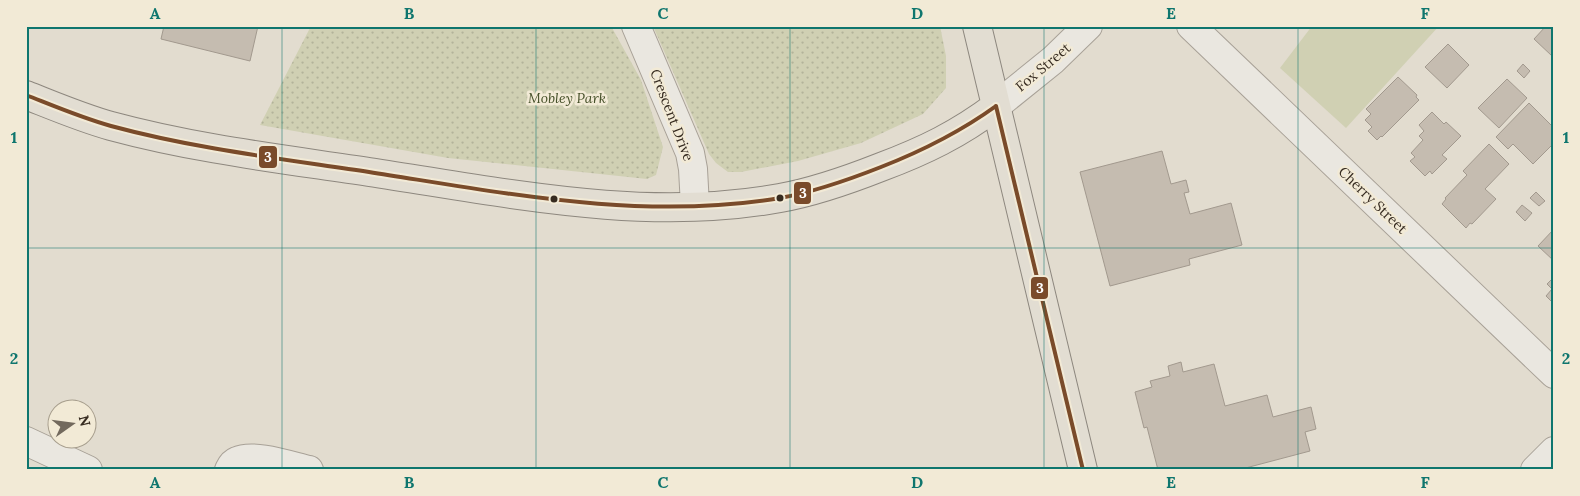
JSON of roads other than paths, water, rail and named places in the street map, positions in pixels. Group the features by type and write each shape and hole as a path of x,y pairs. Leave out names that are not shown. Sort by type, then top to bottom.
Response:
{"main road":[{"path":"977,26 1083,470"},
{"path":"26,95 109,125 208,148 546,198 631,206 695,206 777,198 809,191 855,177 933,146 962,130 996,106"}],"street":[{"name":"Crescent Drive","path":"636,26 690,153 695,206"},
{"name":"Fox Street","path":"996,106 1053,60 1088,26"},
{"name":"Cherry Street","path":"1191,26 1554,374"},
{"path":"26,441 56,463 88,470"},
{"path":"1535,470 1554,451"},
{"path":"229,470 236,461 250,458 309,470"}],"park label":[{"name":"Mobley Park","path":"567,98"}]}
